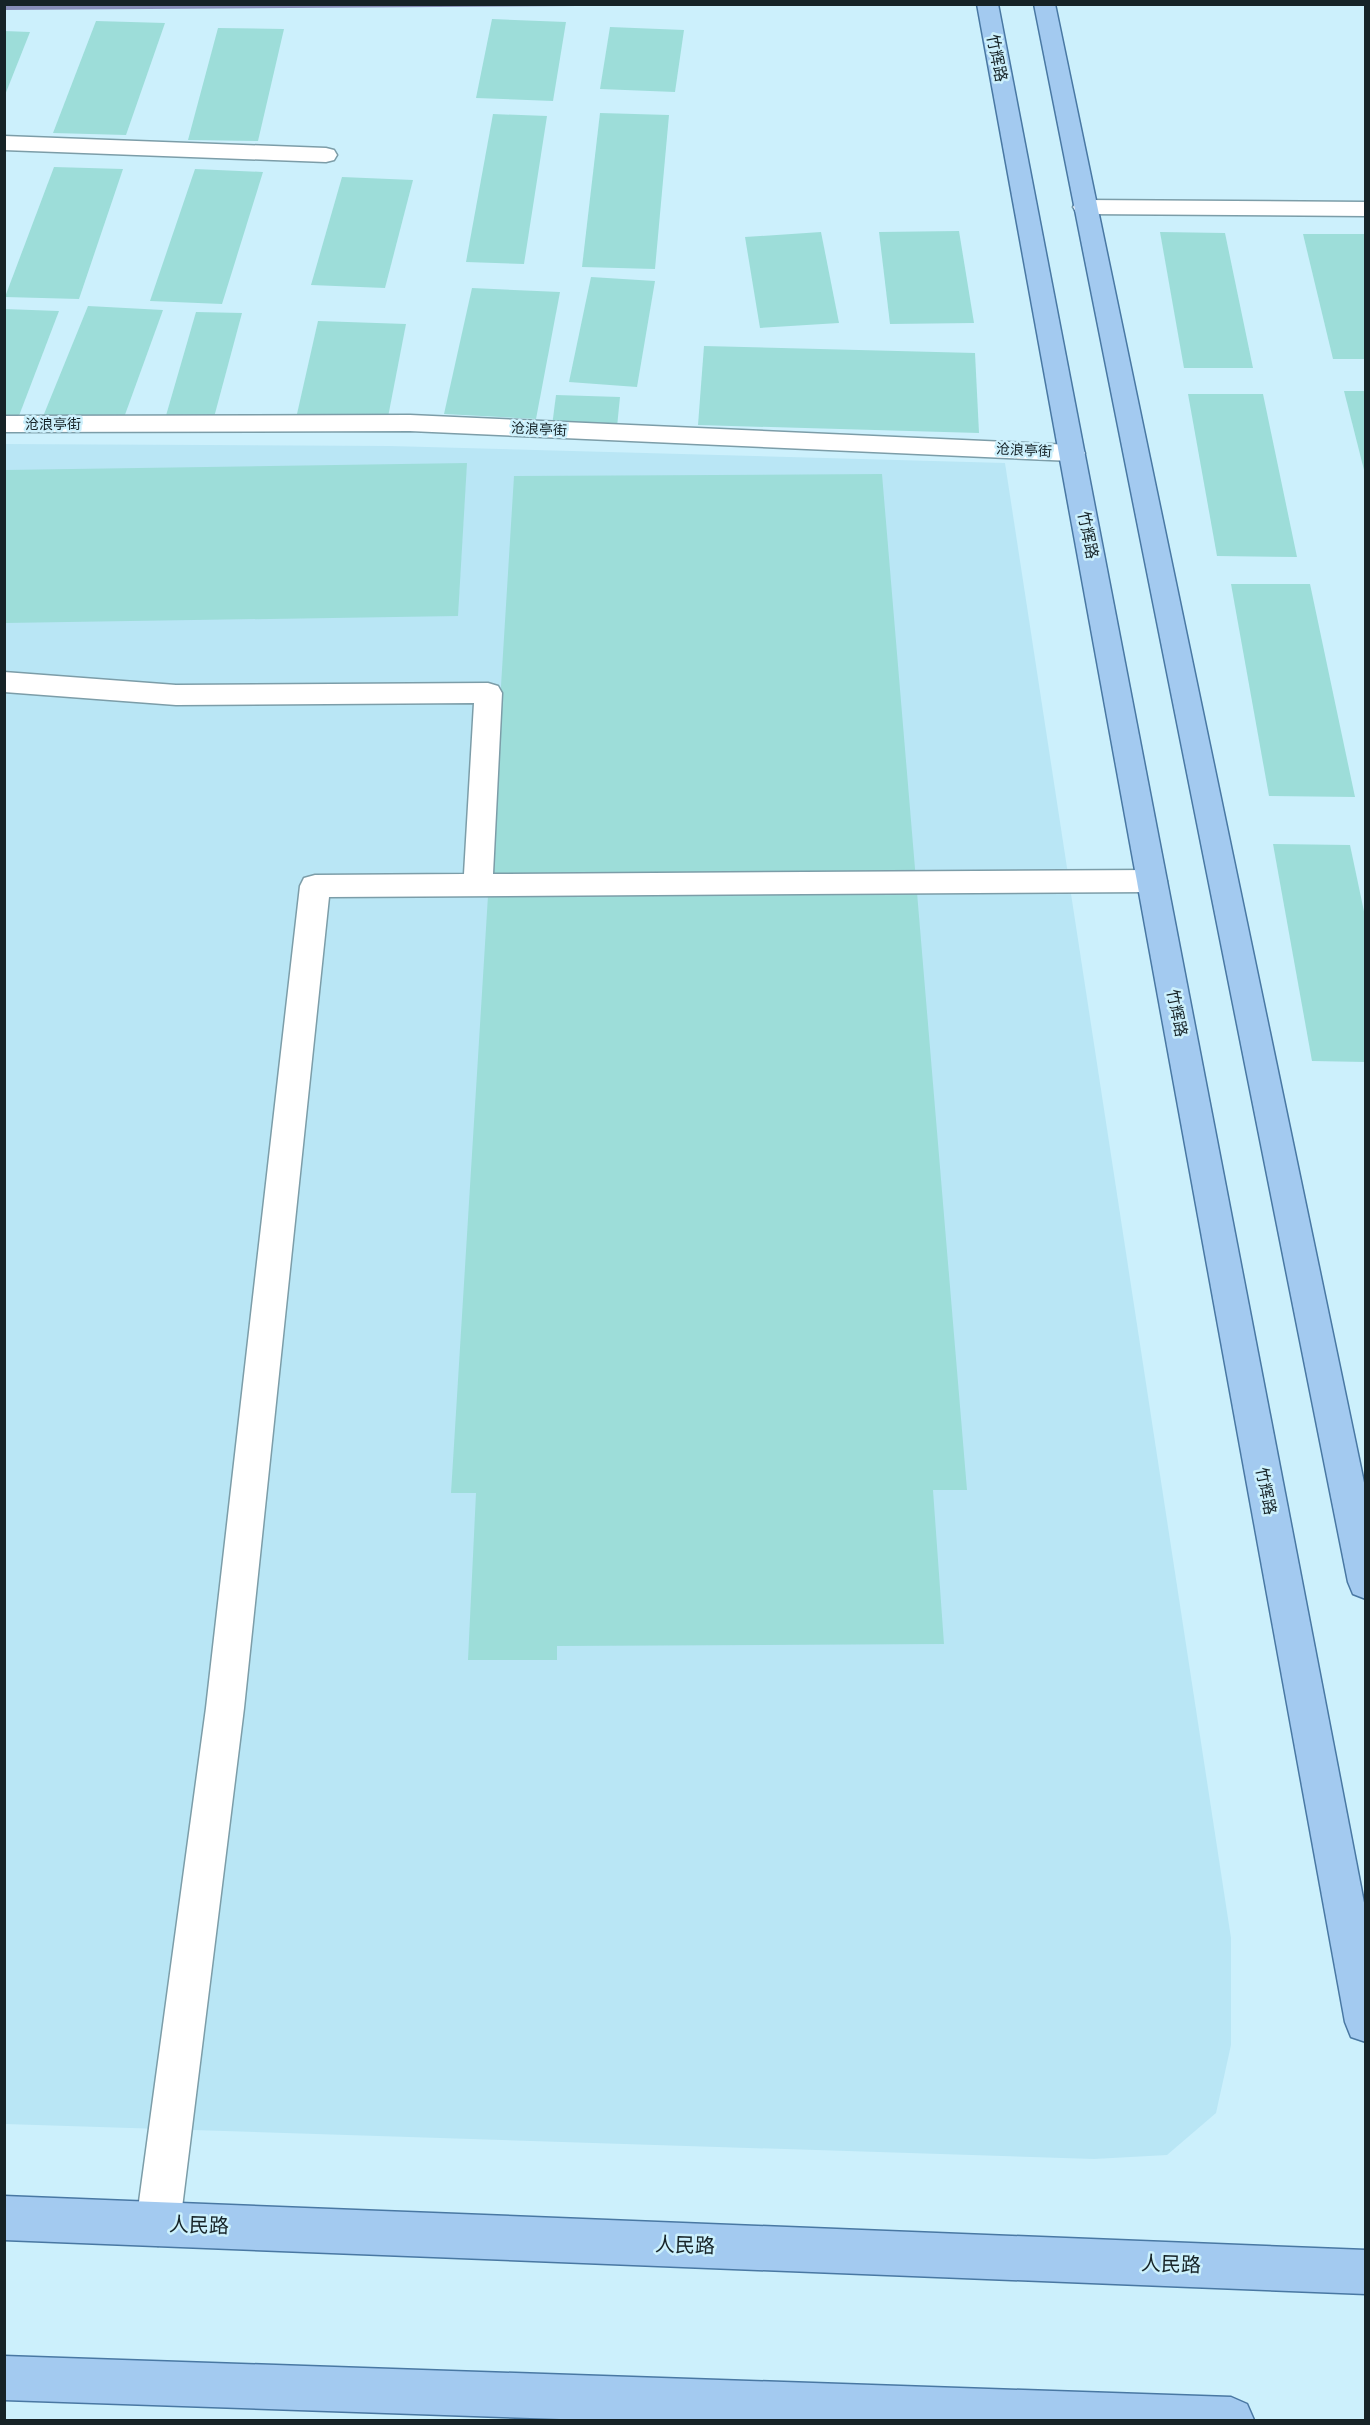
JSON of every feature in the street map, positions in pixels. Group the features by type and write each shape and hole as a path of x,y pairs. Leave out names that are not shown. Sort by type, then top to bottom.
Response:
{"main road":[{"name":"竹辉路","path":"987,4 1365,2022"},
{"path":"1044,4 1365,1582"},
{"name":"人民路","path":"4,2218 1365,2272"},
{"path":"4,2378 1231,2421"}],"street":[{"path":"4,142 326,155"},
{"path":"1084,207 1365,209"},
{"name":"沧浪亭街","path":"4,424 410,423 1072,453"},
{"path":"4,682 176,696 488,693 478,885"},
{"path":"158,2224 225,1708 315,886 1152,881"}],"shaded area":[{"path":"5,4 717,5 5,10"},
{"path":"5,444 390,446 1005,463 1231,1938 1231,2045 1216,2113 1167,2155 1094,2159 5,2124"}],"building":[{"path":"492,19 566,22 553,101 476,98"},
{"path":"96,21 165,23 126,135 53,133"},
{"path":"610,27 684,30 675,92 600,89"},
{"path":"218,28 284,29 258,141 188,140"},
{"path":"4,31 30,32 5,95 4,95"},
{"path":"600,113 669,115 655,269 582,267"},
{"path":"493,114 547,116 524,264 466,262"},
{"path":"54,167 123,169 79,299 5,297"},
{"path":"195,169 263,172 222,304 150,301"},
{"path":"342,177 413,180 385,288 311,285"},
{"path":"959,231 974,323 890,324 879,232"},
{"path":"821,232 839,323 760,328 745,237"},
{"path":"1160,232 1225,233 1253,368 1184,368"},
{"path":"1303,234 1366,234 1366,359 1333,359"},
{"path":"591,277 655,281 637,387 569,382"},
{"path":"472,288 560,292 536,419 444,414"},
{"path":"88,306 163,310 122,423 42,419"},
{"path":"4,309 59,311 17,421 4,421"},
{"path":"196,312 242,313 213,421 165,419"},
{"path":"318,321 406,324 388,417 297,414"},
{"path":"704,346 975,353 979,433 698,425"},
{"path":"1344,391 1366,391 1366,474 1365,474"},
{"path":"1188,394 1263,394 1297,557 1217,556"},
{"path":"556,395 620,397 617,427 552,426"},
{"path":"467,463 458,616 5,623 5,470"},
{"path":"882,474 967,1490 933,1490 944,1644 557,1646 557,1660 468,1660 476,1493 451,1493 514,476"},
{"path":"1231,584 1310,584 1355,797 1269,796"},
{"path":"1273,844 1350,845 1366,921 1366,1062 1312,1061"}]}
